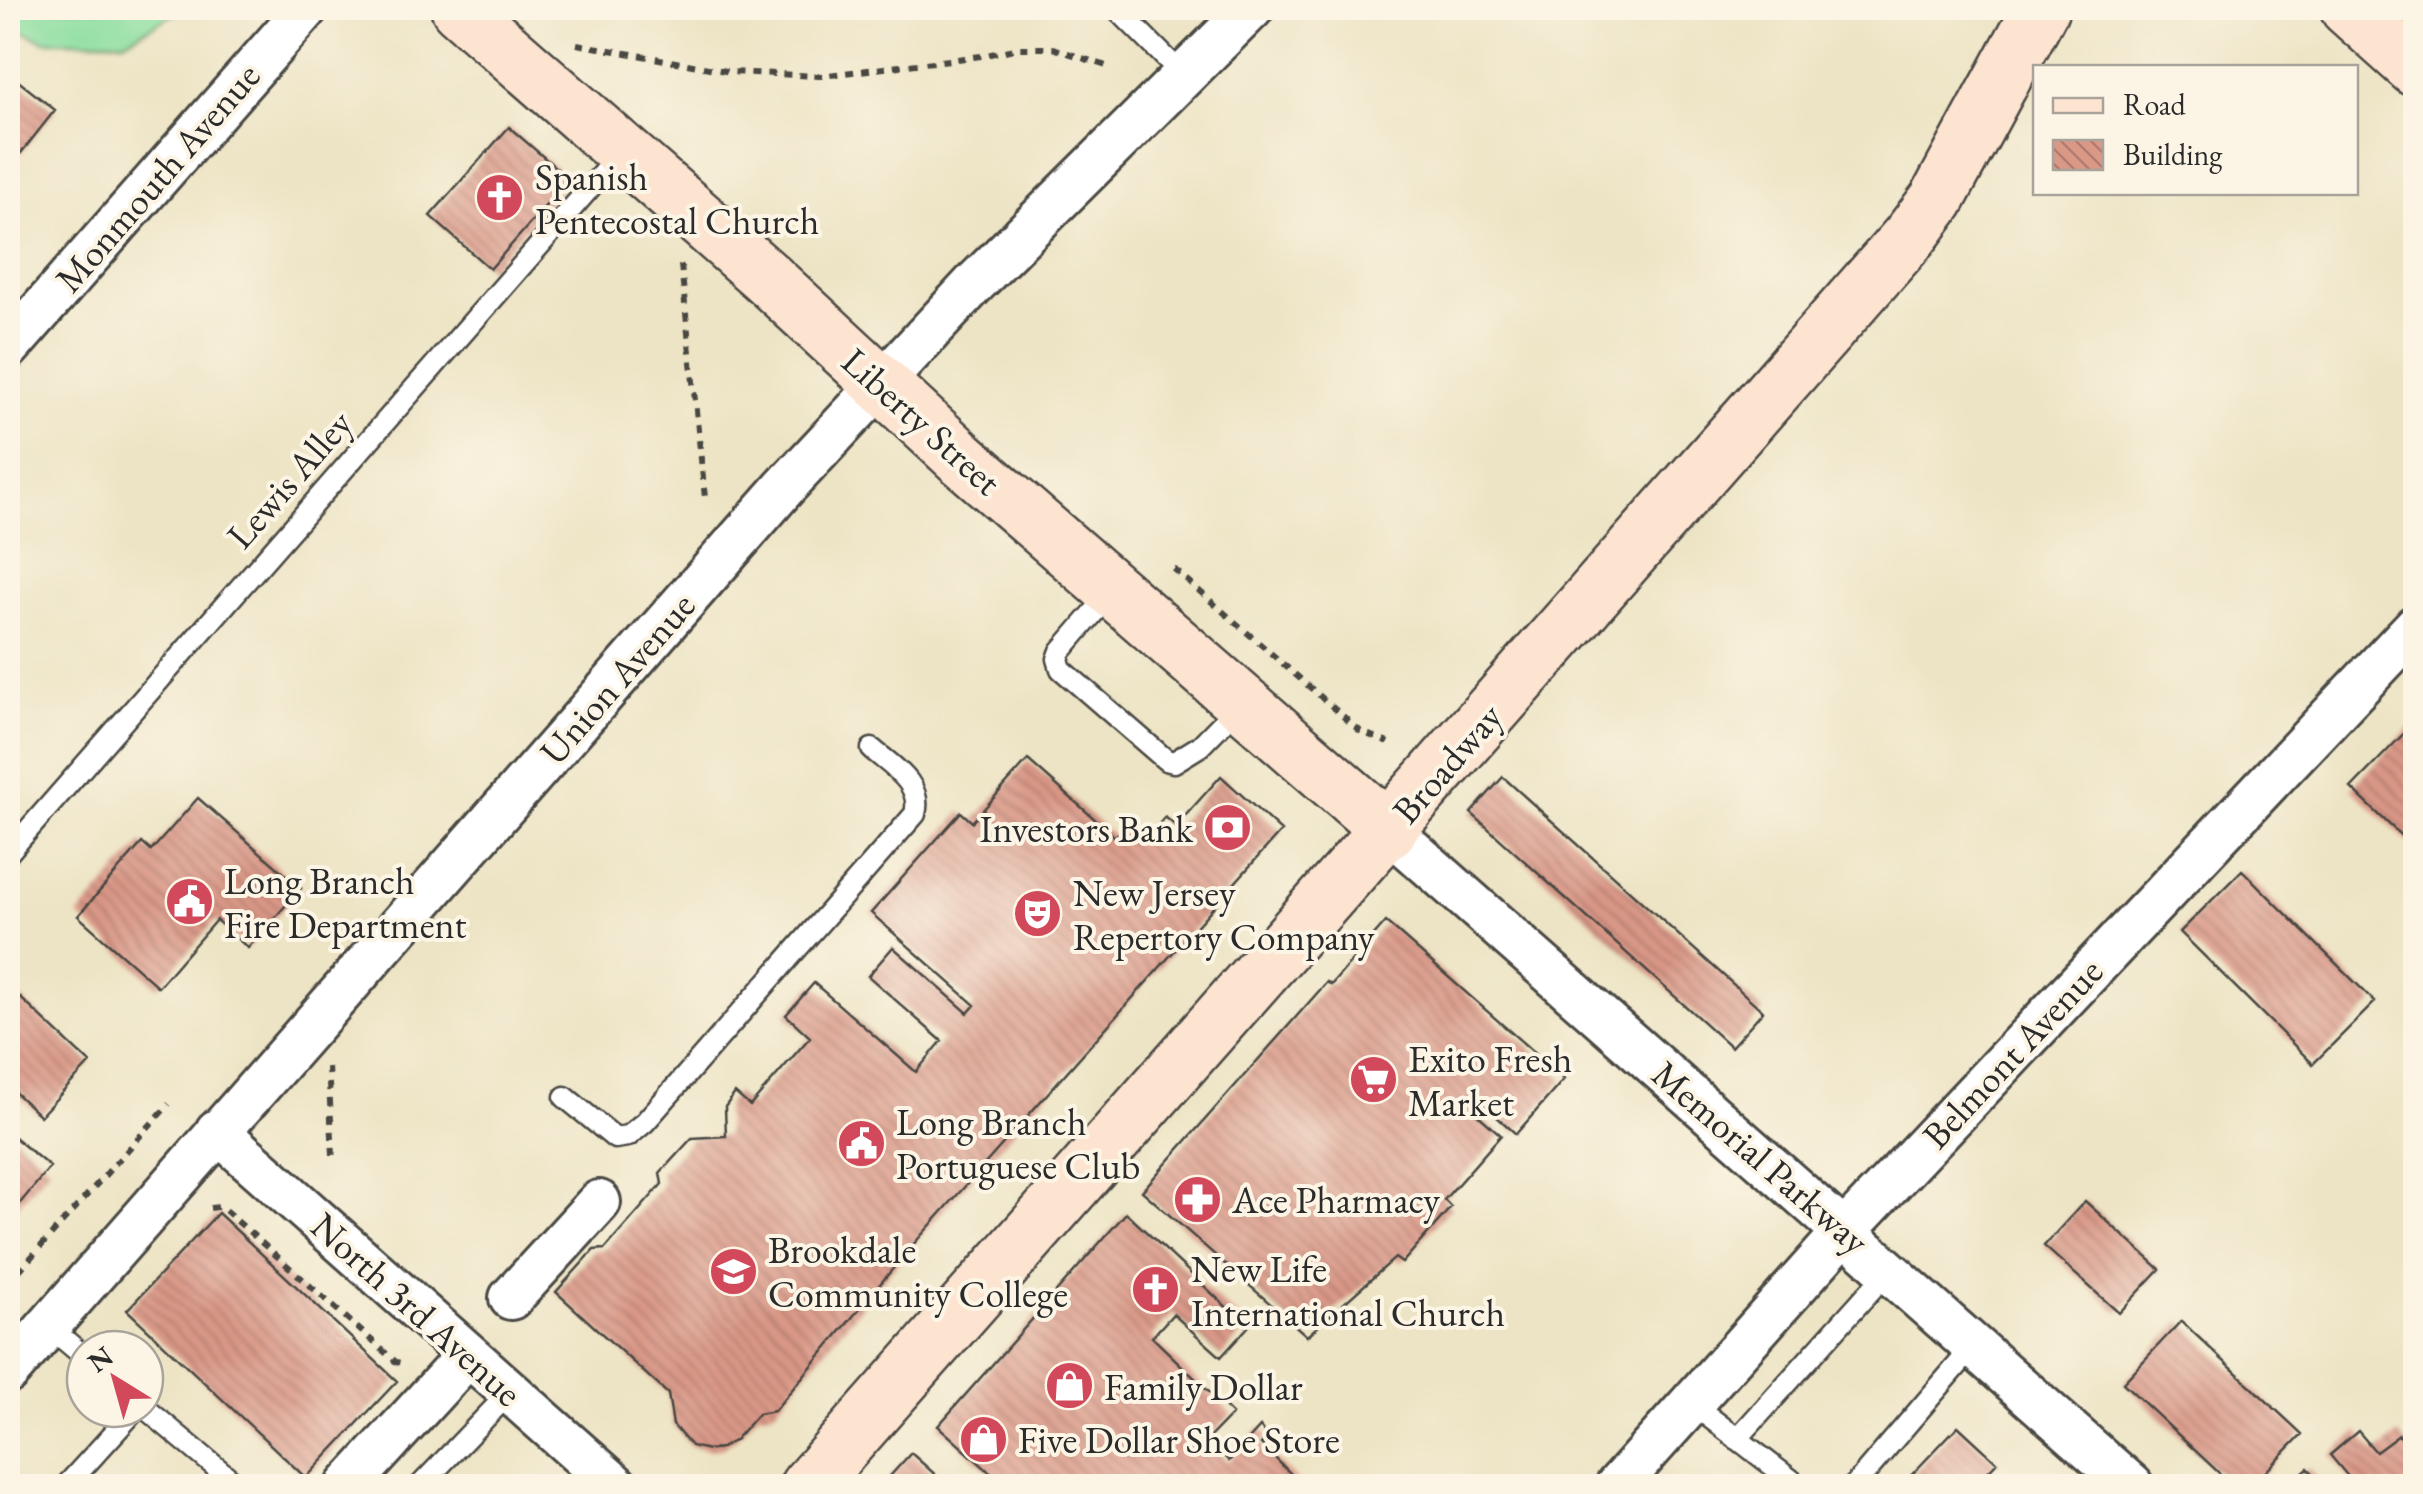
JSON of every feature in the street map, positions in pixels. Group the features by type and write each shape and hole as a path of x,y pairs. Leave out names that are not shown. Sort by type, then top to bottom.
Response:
{"street":[{"name":"Monmouth Avenue","path":"8,348 307,8"},
{"name":"Liberty Street","path":"459,8 959,456 1389,830"},
{"name":"Union Avenue","path":"8,1372 772,502 973,285 1252,8"},
{"name":"Broadway","path":"808,1486 1910,236 1937,200 2041,8"},
{"path":"2348,8 2416,69"},
{"name":"Belmont Avenue","path":"1616,1486 1845,1231 2416,626"},
{"name":"Memorial Parkway","path":"1389,830 2132,1486"},
{"name":"North 3rd Avenue","path":"217,1131 616,1486"},
{"path":"511,1298 599,1202"},
{"path":"348,1486 468,1354"}],"lane":[{"path":"1116,8 1184,76"},
{"name":"Lewis Alley","path":"8,853 622,151"},
{"path":"1113,590 1061,651 1061,669 1166,760 1174,762 1185,758 1242,703"},
{"path":"565,1097 615,1138 628,1136 645,1122 915,814 918,801 914,788 872,750"},
{"path":"1737,1439 1888,1270"},
{"path":"48,1326 65,1340"},
{"path":"1854,1486 1974,1346"},
{"path":"420,1486 510,1392"},
{"path":"1691,1403 1798,1486"},
{"path":"165,1426 230,1484"},
{"path":"66,1486 118,1429"}],"path":[{"path":"578,44 748,73 820,76 1019,48 1053,48 1109,68"},
{"path":"680,257 705,498"},
{"path":"1174,569 1360,731 1388,744"},
{"path":"327,1056 333,1155"},
{"path":"8,1283 169,1104"},
{"path":"210,1208 226,1211 396,1362 410,1364"}],"green space":[{"path":"8,8 185,8 125,41 44,41 8,25"}],"building":[{"path":"8,73 55,110 21,153 8,143"},
{"name":"Spanish Pentecostal Church","path":"509,127 569,179 490,269 430,216"},
{"path":"2416,721 2416,850 2351,788"},
{"path":"1028,760 1115,837 1128,822 1146,839 1165,817 1176,826 1221,776 1281,831 911,1247 774,1411 758,1414 735,1440 721,1448 691,1446 673,1425 668,1394 556,1292 594,1250 605,1249 662,1184 660,1173 692,1138 726,1136 725,1107 735,1093 750,1106 810,1037 786,1015 814,983 916,1072 942,1041 868,976 893,947 968,1013 975,1005 871,913 961,812 972,822"},
{"path":"1503,777 1763,1011 1731,1047 1471,813"},
{"name":"Long Branch Fire Department","path":"198,798 301,888 248,948 216,920 158,987 78,916 142,843 151,851"},
{"path":"2242,870 2375,1002 2313,1064 2180,932"},
{"path":"1386,922 1564,1079 1516,1134 1484,1105 1477,1114 1501,1135 1444,1200 1451,1207 1402,1263 1395,1258 1307,1336 1142,1191 1327,982 1331,985"},
{"path":"11,989 90,1063 40,1116 8,1086"},
{"path":"8,1132 50,1167 11,1214 8,1210"},
{"path":"2085,1201 2160,1269 2119,1313 2044,1246"},
{"path":"218,1213 397,1381 306,1478 165,1346 165,1329 147,1329 127,1310"},
{"path":"1126,1213 1248,1327 1221,1357 1173,1314 1152,1337 1232,1414 1207,1440 1229,1461 1260,1427 1268,1437 1261,1444 1303,1486 1005,1486 938,1426"},
{"path":"2181,1321 2302,1434 2252,1486 2233,1486 2123,1383"},
{"path":"1958,1426 1997,1462 1974,1486 1901,1486"},
{"path":"2358,1431 2376,1452 2399,1435 2416,1455 2416,1486 2356,1486 2330,1455"},
{"path":"911,1453 948,1486 881,1486"},
{"path":"2308,1468 2325,1486 2286,1486"}],"place":[{"name":"Spanish Pentecostal Church","path":"500,198"},
{"name":"Investors Bank","path":"1228,828"},
{"name":"Long Branch Fire Department","path":"189,902"},
{"name":"New Jersey Repertory Company","path":"1038,914"},
{"name":"Exito Fresh Market","path":"1373,1080"},
{"name":"Long Branch Portuguese Club","path":"861,1143"},
{"name":"Ace Pharmacy","path":"1197,1199"},
{"name":"Brookdale Community College","path":"733,1271"},
{"name":"New Life International Church","path":"1156,1290"},
{"name":"Family Dollar","path":"1069,1386"},
{"name":"Five Dollar Shoe Store","path":"983,1439"}]}
